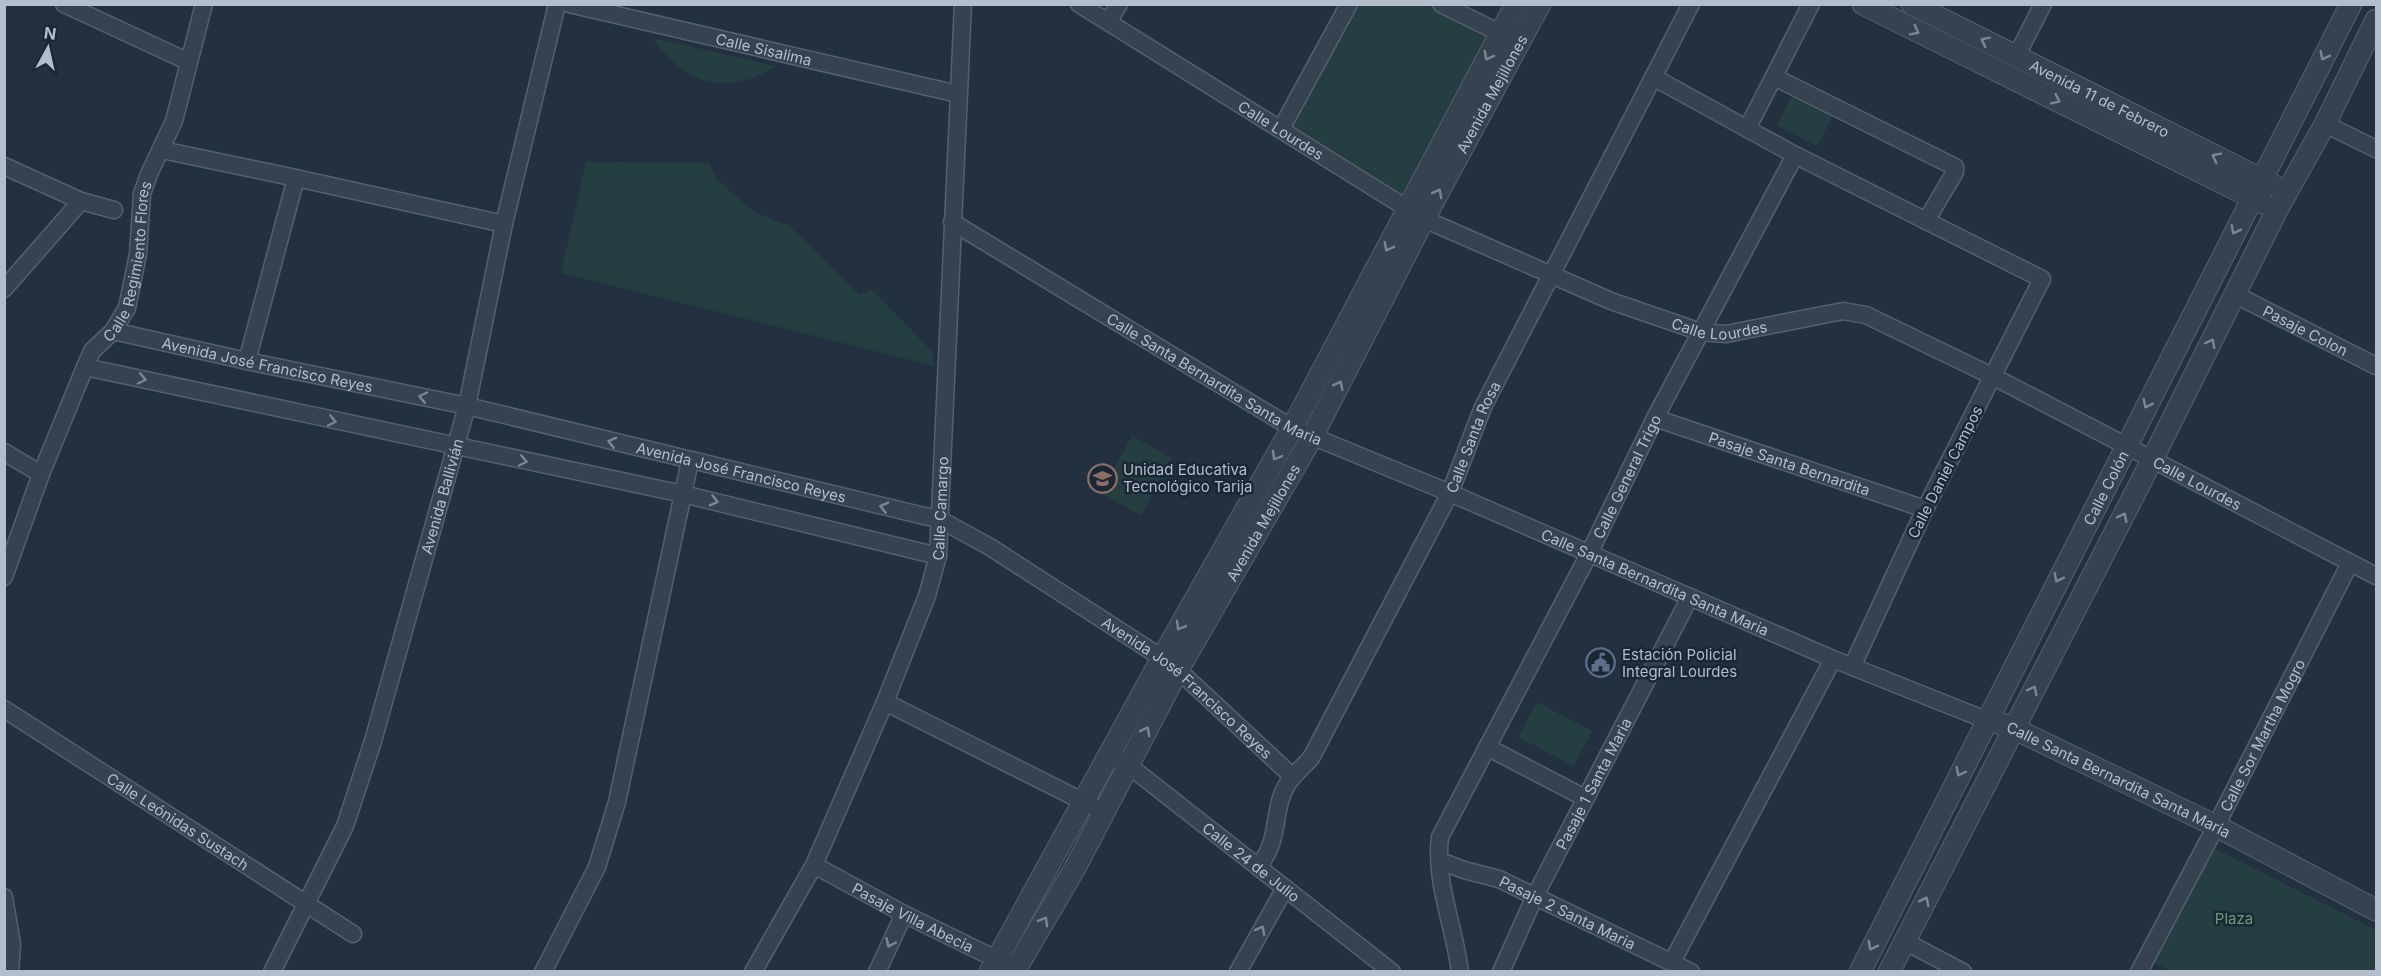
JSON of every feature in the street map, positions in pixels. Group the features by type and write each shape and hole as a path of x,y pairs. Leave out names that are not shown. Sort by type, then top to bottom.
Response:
{"street":[{"path":"64,4 189,62"},
{"name":"Calle Regimiento Flores","path":"4,577 41,474 92,351 113,331 127,308 138,254 142,194 174,121 204,4"},
{"name":"Avenida Ballivián","path":"272,972 345,826 373,741 457,448 504,224 557,4"},
{"name":"Calle Sisalima","path":"569,4 958,94"},
{"name":"Calle Camargo","path":"753,972 814,865 885,702 927,596 938,556 963,4"},
{"name":"Calle Lourdes","path":"1079,4 1417,213 1611,301 1701,332 1725,334 1843,311 1866,315 1994,376 2350,563 2375,571"},
{"path":"1109,21 1119,4"},
{"path":"1281,129 1349,4"},
{"path":"1441,4 1500,33 1518,46"},
{"name":"Avenida Mejillones","path":"993,966 1108,755 1170,664 1312,437 1500,33 1516,4"},
{"name":"Avenida Mejillones","path":"1015,970 1075,868 1104,812 1128,765 1170,664 1292,428 1417,213 1518,46 1540,4"},
{"name":"Calle Santa Rosa","path":"1258,867 1268,856 1281,800 1288,783 1311,758 1450,493 1483,407 1691,4"},
{"path":"1747,129 1811,4"},
{"path":"1863,4 2003,75 2256,188 2277,210"},
{"name":"Avenida 11 de Febrero","path":"1912,4 2016,57 2256,188 2288,190"},
{"path":"2016,57 2043,4"},
{"name":"Calle Colón","path":"1860,972 2351,4"},
{"name":"Calle Colón","path":"1889,972 2152,460 2277,210 2325,124 2376,20"},
{"path":"1653,77 1747,129 1926,221 1954,172 1953,165 1774,77"},
{"path":"2325,124 2376,149"},
{"path":"162,150 504,224"},
{"name":"Calle General Trigo","path":"1460,972 1446,903 1440,861 1440,837 1590,554 1655,418 1795,154"},
{"path":"4,166 81,201 114,210"},
{"path":"247,361 296,178"},
{"path":"4,289 81,201"},
{"name":"Calle Daniel Campos","path":"1852,666 1925,509 2042,279 1926,221"},
{"name":"Calle Santa Bernardita Santa Maria","path":"952,222 1292,428 1450,493 1833,659 1986,720 2013,728 2216,826 2376,910"},
{"name":"Pasaje Colon","path":"2236,295 2376,366"},
{"name":"Avenida José Francisco Reyes","path":"113,331 467,406 941,520 990,547 1170,664 1293,777"},
{"path":"85,367 457,448 683,494 938,556"},
{"name":"Pasaje Santa Bernardita","path":"1655,418 1925,509"},
{"path":"4,452 41,474"},
{"path":"543,972 597,867 617,802 690,461"},
{"name":"Calle Sor Martha Mogro","path":"2139,972 2350,563"},
{"name":"Pasaje 1 Santa Maria","path":"1501,972 1535,896 1689,597"},
{"path":"1672,962 1833,659"},
{"path":"885,702 1104,812"},
{"name":"Calle Leónidas Sustach","path":"4,709 352,934"},
{"path":"1487,747 1586,798"},
{"name":"Calle 24 de Julio","path":"1108,755 1128,765 1392,972"},
{"name":"Pasaje 2 Santa Maria","path":"1440,861 1499,879 1691,972"},
{"name":"Pasaje Villa Abecia","path":"814,865 993,966 1015,970"},
{"path":"1238,972 1285,888"},
{"path":"4,897 12,944 10,972"},
{"path":"877,972 904,914"},
{"path":"1904,941 1963,972"}],"green space":[{"path":"1358,5 1425,5 1490,35 1402,194 1293,126"},
{"path":"653,38 776,66 758,76 741,81 724,83 708,81 693,76 679,67"},
{"path":"1793,94 1833,115 1817,146 1777,125"},
{"path":"586,162 709,163 716,178 734,195 758,214 788,225 860,295 871,289 932,351 934,366 561,273"},
{"path":"1132,436 1172,458 1141,515 1100,493"},
{"path":"1537,702 1592,731 1574,766 1518,737"},
{"name":"Plaza","path":"2212,847 2376,930 2376,971 2171,972 2152,961"}],"place":[{"name":"Unidad Educativa Tecnológico Tarija","path":"1102,478"},
{"name":"Estación Policial Integral Lourdes","path":"1601,663"}]}
